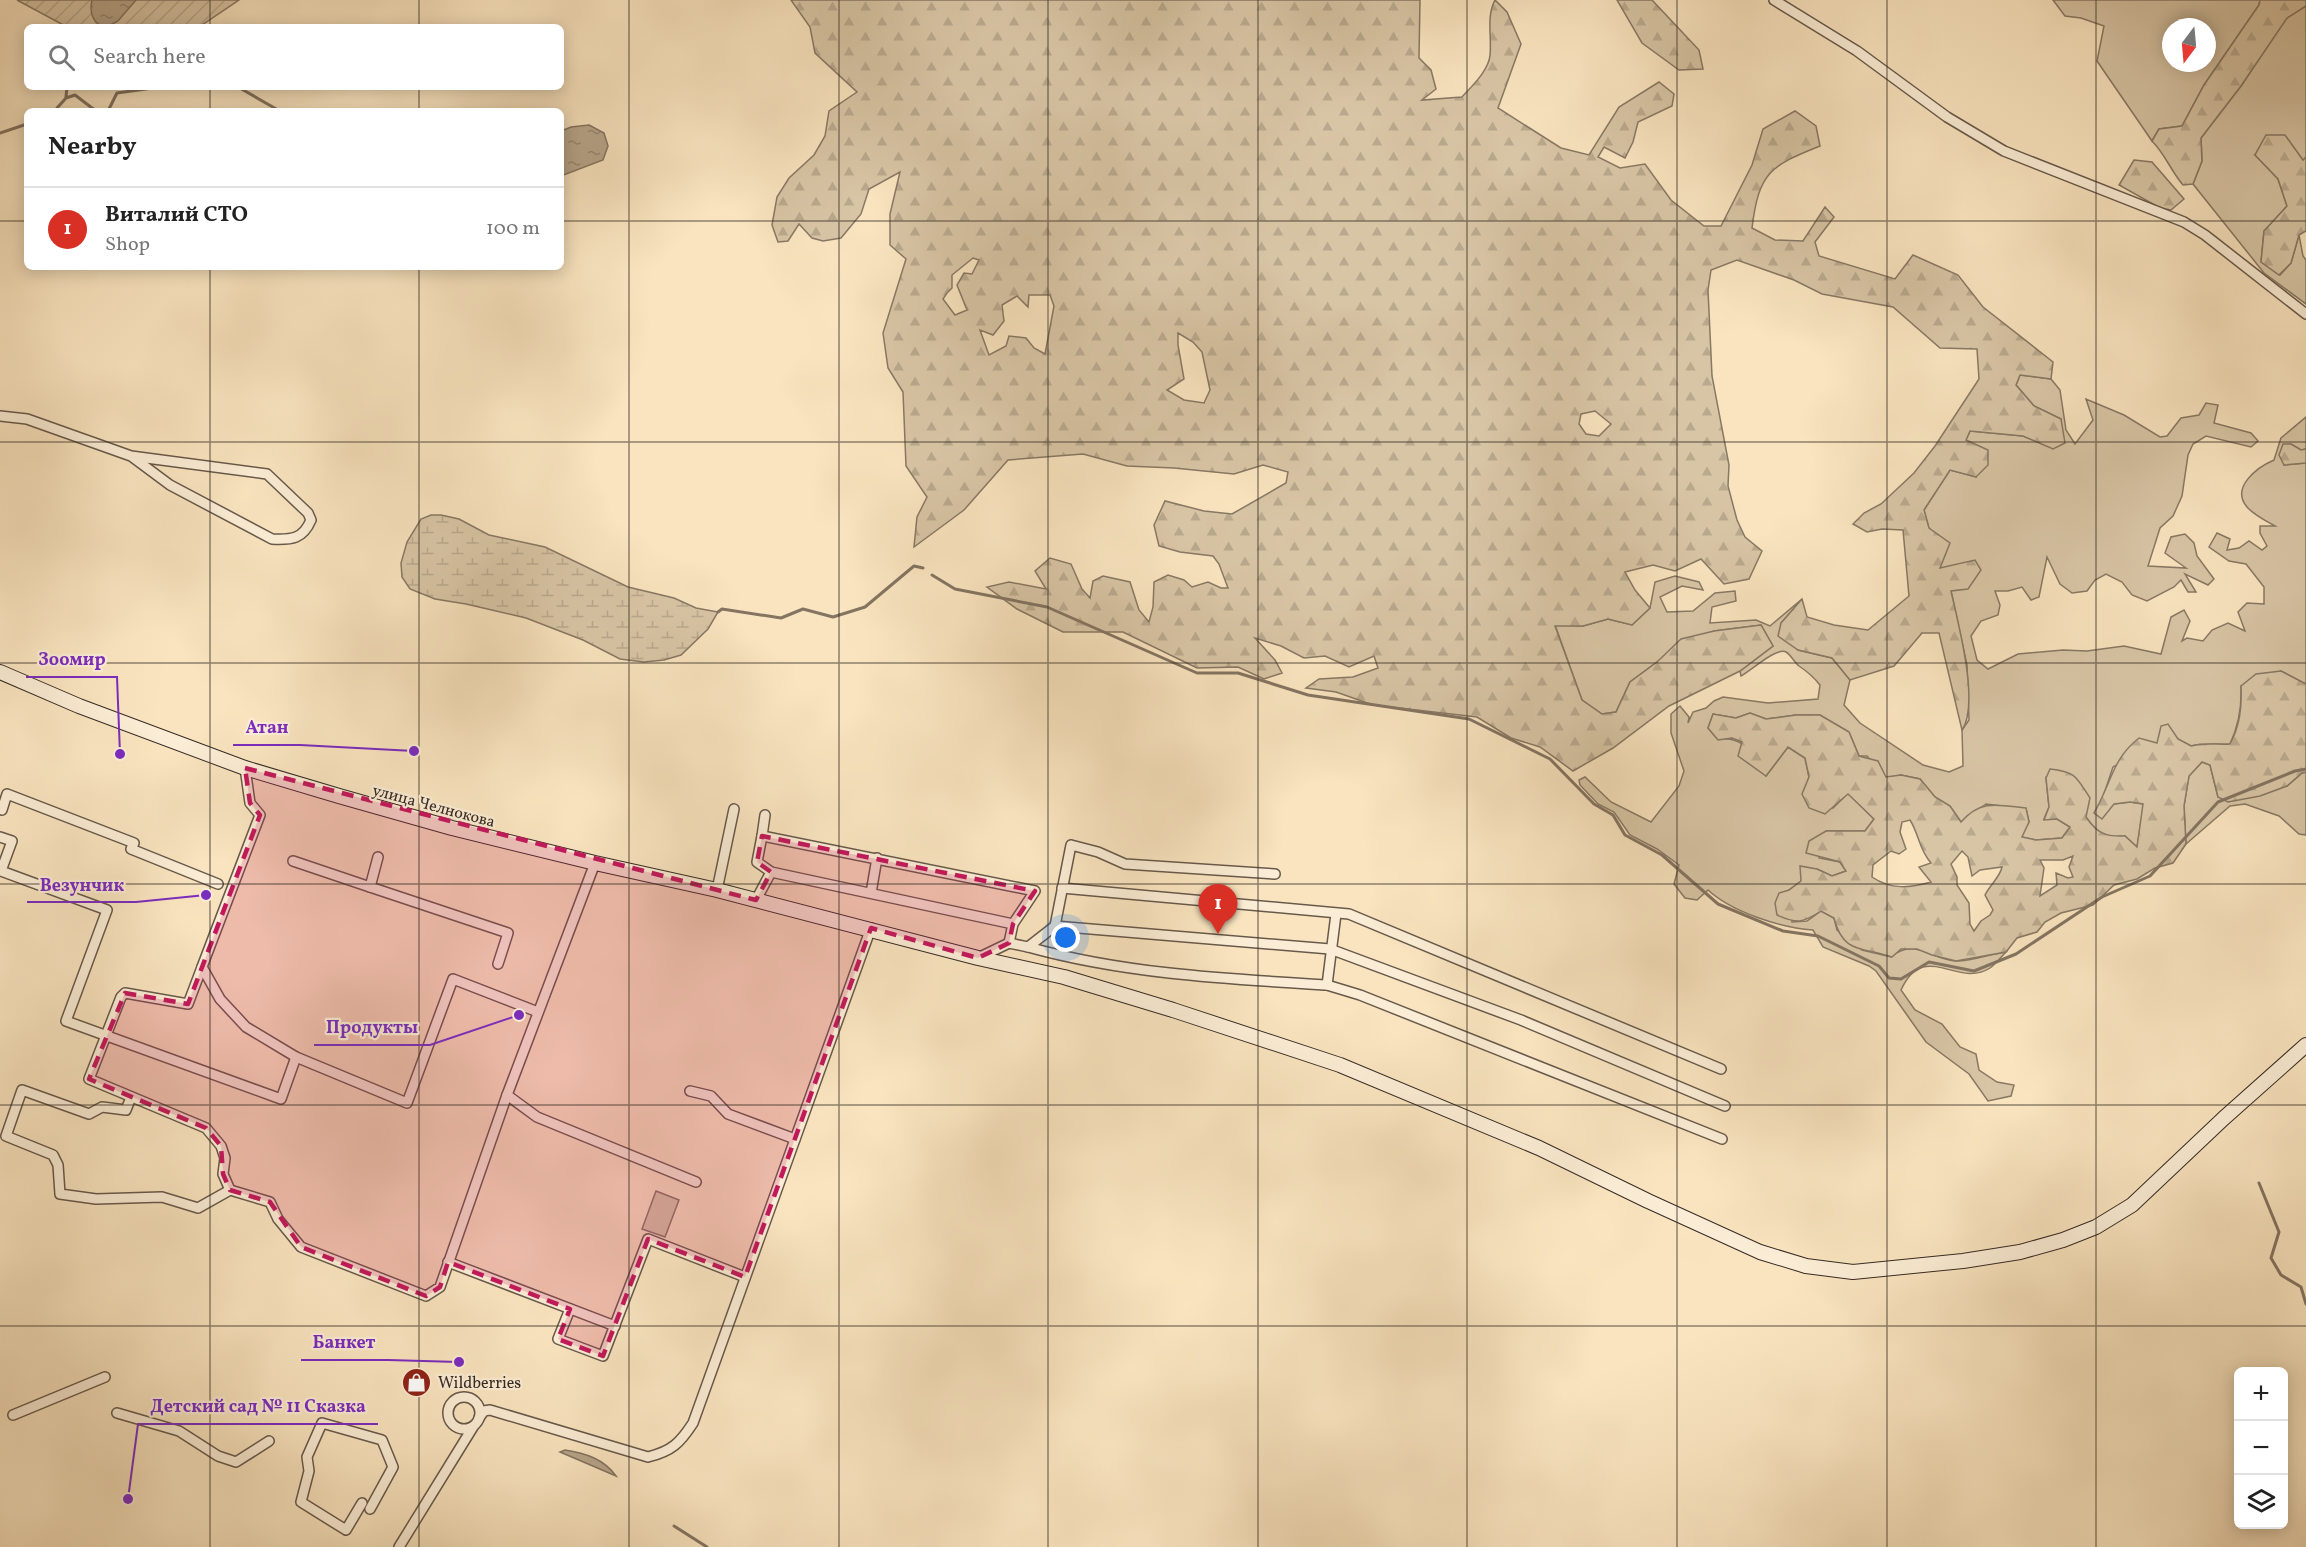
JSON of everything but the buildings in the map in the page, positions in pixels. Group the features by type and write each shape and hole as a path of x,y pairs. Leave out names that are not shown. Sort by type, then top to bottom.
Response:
{"main road":[{"name":"улица Челнокова","path":"0,672 79,706 246,768 440,825 871,928 978,958 1075,980 1173,1010 1340,1065 1539,1148 1760,1252 1806,1266 1853,1272 1964,1262 2020,1252 2063,1240 2096,1227 2132,1205 2306,1045"}],"street":[{"path":"1773,0 1857,51 1947,117 2004,151 2184,222 2205,235 2306,314"},
{"path":"0,416 27,419 131,456 267,474 308,513 311,520 306,531 290,540 272,539 170,485 131,456"},
{"path":"230,1190 223,1174 225,1158 221,1146 206,1128 89,1079 117,1003 125,993 188,1004 260,815 250,804 246,768"},
{"path":"1,811 7,794 134,843 131,849 218,884"},
{"path":"717,890 734,808"},
{"path":"765,815 757,862 771,872 1013,924"},
{"path":"762,836 1035,891 1013,924 1009,943"},
{"path":"0,837 12,841 1,872 107,910 66,1021 280,1099 296,1057"},
{"path":"1028,947 1055,926 1071,845 1098,852 1125,864 1275,874"},
{"path":"370,887 378,857"},
{"path":"871,893 877,858"},
{"path":"293,861 508,933 498,964"},
{"path":"131,1097 126,1110 102,1107 89,1114 22,1090 6,1136 53,1155 58,1165 60,1194 96,1199 162,1197 198,1208 230,1190 270,1202 278,1219 301,1247 426,1296 440,1287 507,1095 595,863"},
{"path":"756,900 771,872"},
{"path":"1062,888 1349,914 1721,1069"},
{"path":"1327,985 1336,914"},
{"path":"1055,926 1330,949 1521,1020 1725,1106"},
{"path":"399,1547 484,1411 490,1410 648,1457 666,1452 682,1440 693,1423 871,928"},
{"path":"978,958 1009,943 1069,958 1210,978 1327,985 1360,994 1722,1138"},
{"path":"202,967 220,999 246,1027 296,1057 407,1103 453,979 538,1012"},
{"path":"690,1091 711,1096 728,1114 795,1139"},
{"path":"507,1095 537,1117 696,1182"},
{"path":"570,1309 558,1339 603,1356 648,1239 745,1277"},
{"path":"448,1262 615,1326"},
{"path":"13,1415 105,1377"},
{"path":"473,1426 463,1429 450,1422 448,1412 452,1402 461,1398 472,1400 479,1407 479,1418"},
{"path":"117,1413 179,1431 218,1456 236,1462 269,1441"},
{"path":"322,1424 382,1440 393,1467 366,1506 346,1530 302,1502 309,1471 307,1457 322,1424"}],"highlighted area":[{"path":"245,768 756,900 771,872 757,862 762,836 1035,891 1013,924 1009,943 978,958 871,928 745,1277 648,1239 603,1356 558,1339 570,1309 448,1262 440,1287 426,1296 301,1247 270,1202 230,1190 223,1174 221,1146 206,1128 89,1079 125,993 188,1004 260,815 250,803"}],"green space":[{"path":"17,0 239,0 203,24 61,24"},
{"path":"791,0 1420,0 1419,58 1431,70 1436,89 1422,100 1462,97 1479,78 1489,61 1490,20 1495,0 1507,12 1521,44 1498,108 1561,148 1589,155 1619,107 1659,82 1674,94 1672,106 1638,122 1633,142 1625,158 1604,147 1598,157 1620,168 1645,164 1671,200 1704,226 1721,226 1752,165 1763,129 1795,111 1816,126 1820,146 1789,159 1770,174 1759,194 1752,228 1775,240 1803,241 1825,207 1834,217 1815,242 1819,256 1895,279 1913,255 1958,275 1983,307 2053,362 2051,379 2020,375 2016,385 2034,406 2061,419 2065,443 2053,449 2023,436 1970,431 1966,440 1988,450 1988,465 1976,477 1950,470 1924,510 1929,528 1950,543 1940,568 1975,560 1981,570 1968,589 1951,591 1968,683 1967,718 1962,730 1939,633 1922,633 1894,666 1850,680 1832,658 1798,650 1778,636 1781,623 1802,599 1807,617 1834,625 1868,630 1909,596 1903,530 1882,529 1867,532 1853,524 1864,513 1881,504 1914,473 1935,446 1979,379 1977,349 1940,348 1893,307 1822,294 1794,280 1737,260 1711,270 1708,290 1712,376 1729,465 1728,486 1737,520 1745,537 1762,551 1749,579 1724,584 1701,559 1675,571 1653,565 1625,572 1635,590 1650,608 1632,625 1608,619 1583,626 1555,626 1582,700 1602,714 1616,712 1630,682 1657,662 1681,639 1714,631 1761,625 1773,646 1740,671 1669,706 1613,748 1573,771 1540,747 1511,738 1477,717 1373,705 1336,692 1306,688 1319,679 1353,677 1378,668 1374,656 1349,667 1325,656 1304,658 1281,646 1255,638 1275,660 1282,673 1264,679 1238,667 1197,668 1123,632 1063,632 1017,609 987,587 1009,582 1046,589 1035,571 1050,558 1071,564 1082,589 1090,598 1093,581 1103,576 1130,582 1139,610 1149,622 1153,607 1154,582 1168,575 1184,580 1192,587 1208,582 1221,588 1228,588 1219,564 1213,556 1180,552 1159,546 1154,525 1165,501 1204,511 1232,514 1286,483 1288,472 1263,465 1234,474 1127,466 1083,454 1008,460 964,510 914,547 917,517 927,497 906,466 903,392 888,368 883,333 906,259 890,245 890,214 900,172 869,189 861,214 841,238 823,241 812,238 799,224 788,241 778,242 772,225 777,197 789,178 814,155 825,136 829,111 857,92 815,53 810,27","holes":["973,258 979,260 972,274 964,273 957,285 967,310 955,315 943,299 952,288 952,275","1029,295 1050,295 1054,306 1045,354 1034,348 1026,338 1009,336 1006,346 989,355 980,330 993,335 1004,321 1002,305 1017,296 1028,307","1178,333 1193,342 1202,352 1210,390 1204,403 1184,400 1167,390 1184,379","1595,411 1611,424 1599,436 1586,434 1579,424 1581,414"]},
{"path":"1617,0 1652,0 1699,50 1703,69 1679,70 1642,43"},
{"path":"2053,0 2260,0 2259,5 2216,68 2216,18 2162,18 2162,72 2213,72 2182,126 2159,129 2152,141 2097,61 2104,26 2081,18 2065,16"},
{"path":"2260,0 2306,0 2306,6 2287,18 2241,86 2201,138 2202,161 2193,184 2183,185 2152,141 2159,129 2182,126 2204,85 2213,72 2216,72 2216,68 2259,5"},
{"path":"2306,6 2306,157 2304,161 2255,155 2278,179 2287,206 2264,231 2261,262 2280,275 2291,263 2299,235 2303,256 2306,260 2306,304 2264,273 2193,184 2202,161 2201,138 2241,86 2287,17"},
{"path":"2266,135 2285,135 2303,160 2306,157 2306,231 2299,235 2291,263 2279,275 2261,262 2264,231 2287,206 2278,179 2255,155"},
{"path":"2134,160 2152,162 2184,199 2171,210 2160,208 2119,185"},
{"path":"2020,375 2051,379 2060,390 2066,430 2075,444 2093,420 2086,399 2124,415 2160,437 2167,436 2181,418 2199,415 2206,403 2218,405 2214,423 2251,433 2258,441 2251,447 2206,436 2193,444 2188,455 2182,496 2173,516 2160,528 2148,566 2186,568 2165,553 2171,537 2185,534 2194,543 2197,556 2214,579 2208,585 2185,574 2196,592 2188,592 2181,580 2174,587 2147,601 2132,595 2122,582 2106,574 2095,580 2087,591 2072,593 2060,584 2047,557 2039,597 2031,600 2022,587 2008,591 1995,591 2000,605 1998,615 1981,621 1971,636 1977,660 1988,669 2018,654 2063,650 2087,651 2124,646 2161,654 2171,617 2184,610 2190,621 2182,641 2187,638 2203,641 2212,630 2228,623 2245,631 2238,612 2247,603 2264,604 2264,587 2246,564 2229,561 2209,547 2217,533 2230,539 2227,550 2239,548 2249,541 2262,550 2267,546 2260,533 2260,526 2275,526 2247,507 2243,500 2244,485 2261,467 2274,460 2281,438 2306,417 2306,449 2301,450 2291,444 2284,465 2306,463 2306,684 2281,671 2241,686 2239,716 2230,744 2191,746 2178,739 2157,743 2113,767 2103,797 2114,804 2130,802 2144,804 2137,847 2125,836 2111,837 2095,830 2086,817 2046,778 2049,807 2044,819 2057,819 2070,827 2062,838 2036,840 2021,837 2029,822 2026,809 1986,804 1961,822 1950,806 1935,797 1920,779 1901,775 1886,778 1867,756 1859,756 1849,732 1820,715 1766,719 1750,713 1736,718 1713,714 1708,728 1718,739 1728,739 1742,744 1752,754 1766,776 1788,747 1805,758 1809,777 1803,794 1833,808 1848,793 1874,819 1865,831 1826,831 1819,858 1840,862 1846,871 1832,876 1817,869 1789,890 1792,922 1807,921 1821,911 1834,918 1837,930 1862,950 1891,957 1900,951 1909,949 1917,949 1941,958 1959,961 2006,952 1990,968 1978,973 1965,973 1931,966 1920,968 1910,975 1901,990 1915,1010 1942,1024 1960,1047 1976,1054 1979,1070 1997,1082 2014,1085 2011,1096 1988,1101 1969,1074 1926,1042 1876,971 1823,947 1813,930 1786,926 1758,918 1730,905 1708,890 1697,900 1685,898 1674,884 1679,865 1657,849 1630,835 1614,812 1598,804 1580,785 1579,780 1585,777 1611,802 1651,822 1679,786 1684,771 1671,733 1671,714 1680,706 1689,717 1688,723 1693,712 1706,708 1723,697 1768,703 1818,699 1820,685 1815,679 1788,653 1782,651 1770,656 1741,676 1740,671 1773,646 1761,625 1714,631 1657,662 1630,682 1616,712 1602,714 1582,700 1555,625 1583,626 1608,619 1632,625 1650,608 1655,582 1675,576 1699,582 1703,590 1682,586 1660,597 1667,612 1693,611 1715,593 1735,591 1736,601 1712,607 1710,623 1756,620 1770,626 1802,599 1781,623 1798,650 1832,658 1850,680 1844,705 1860,723 1923,765 1949,772 1963,766 1962,730 1969,720 1967,665 1951,591 1939,568 1924,510 1950,470 1976,477 1966,440 1970,431 2023,436 2053,448 2061,419 2034,406 2016,385"},
{"path":"2283,444 2291,444 2301,450 2306,449 2306,463 2284,465 2279,455"},
{"path":"431,515 459,519 489,535 545,547 628,587 674,598 696,608 718,612 708,629 681,655 644,662 620,659 583,640 526,618 435,599 410,589 402,577 401,563 407,542 421,519"},
{"path":"2281,671 2306,684 2306,772 2287,786 2260,796 2228,802 2218,797 2210,765 2202,762 2189,776 2184,806 2186,844 2173,863 2155,868 2137,879 2114,885 2093,905 2061,913 2045,922 2037,932 2017,938 2006,952 1956,961 1917,949 1901,949 1892,957 1863,950 1848,944 1838,930 1834,918 1821,911 1800,921 1777,915 1775,903 1779,893 1789,890 1801,881 1800,866 1817,869 1832,876 1846,871 1840,862 1806,853 1809,841 1826,831 1865,831 1874,819 1848,794 1825,814 1809,808 1802,794 1809,777 1805,758 1788,747 1766,776 1738,756 1742,742 1732,738 1718,740 1708,728 1713,714 1736,718 1750,713 1766,719 1820,715 1849,732 1859,756 1878,761 1886,777 1901,775 1920,779 1935,797 1950,806 1961,822 1976,810 1990,805 2026,808 2029,822 2022,837 2036,840 2062,838 2070,827 2057,819 2044,820 2049,807 2046,778 2050,769 2066,772 2078,780 2090,798 2086,817 2094,827 2107,835 2125,836 2137,847 2143,804 2130,802 2114,804 2102,819 2094,813 2123,754 2139,738 2157,743 2161,726 2168,724 2178,739 2191,746 2230,744 2240,716 2241,686 2256,674","holes":["1910,820 1924,853 1931,863 1919,867 1931,882 1901,887 1886,884 1872,877 1873,865 1891,851 1899,854 1906,849 1900,832 1902,822","1962,851 1968,857 1972,876 1980,870 2002,867 1985,895 1993,910 1974,931 1970,924 1969,903 1957,885 1957,877 1951,864","2073,856 2069,867 2073,877 2068,878 2056,873 2057,885 2040,896 2044,868 2040,860 2063,860"]},
{"path":"2202,762 2210,765 2218,797 2287,786 2306,772 2306,835 2299,834 2279,816 2245,804 2230,806 2186,844 2184,806 2189,776"},
{"path":"656,1191 679,1200 665,1237 642,1229"}],"water":[{"path":"92,0 136,0 118,21 112,24 98,24 93,18"},
{"path":"589,125 604,133 608,146 603,160 564,175 564,130"},
{"path":"565,1450 594,1458 606,1465 616,1476 560,1452"}],"waterway":[{"path":"66,97 67,90"},
{"path":"110,108 117,93 138,90"},
{"path":"243,90 275,108"},
{"path":"57,108 66,98 75,95 92,108"},
{"path":"0,133 24,125"},
{"path":"718,612 722,609 781,618 803,609 833,617 865,607 914,566 923,568"},
{"path":"932,575 955,589 1047,607 1197,673 1238,673 1308,695 1469,719 1550,759 1594,804 1613,815 1625,835 1662,855 1718,904 1783,931 1818,936 1879,966 1889,978 1901,979 1929,962 1974,971 2016,954 2102,897 2150,876 2218,802 2295,771 2306,769"},
{"path":"2259,1183 2279,1232 2271,1258 2281,1275 2301,1287 2306,1304"},
{"path":"674,1526 707,1547"}],"place":[{"name":"Атан","path":"414,751"},
{"name":"Зоомир","path":"120,754"},
{"name":"Везунчик","path":"206,895"},
{"name":"Виталий СТО","path":"1218,934"},
{"name":"Продукты","path":"519,1015"},
{"name":"Банкет","path":"459,1362"},
{"name":"Wildberries","path":"417,1382"},
{"name":"Детский сад № 11 Сказка","path":"128,1499"}]}
